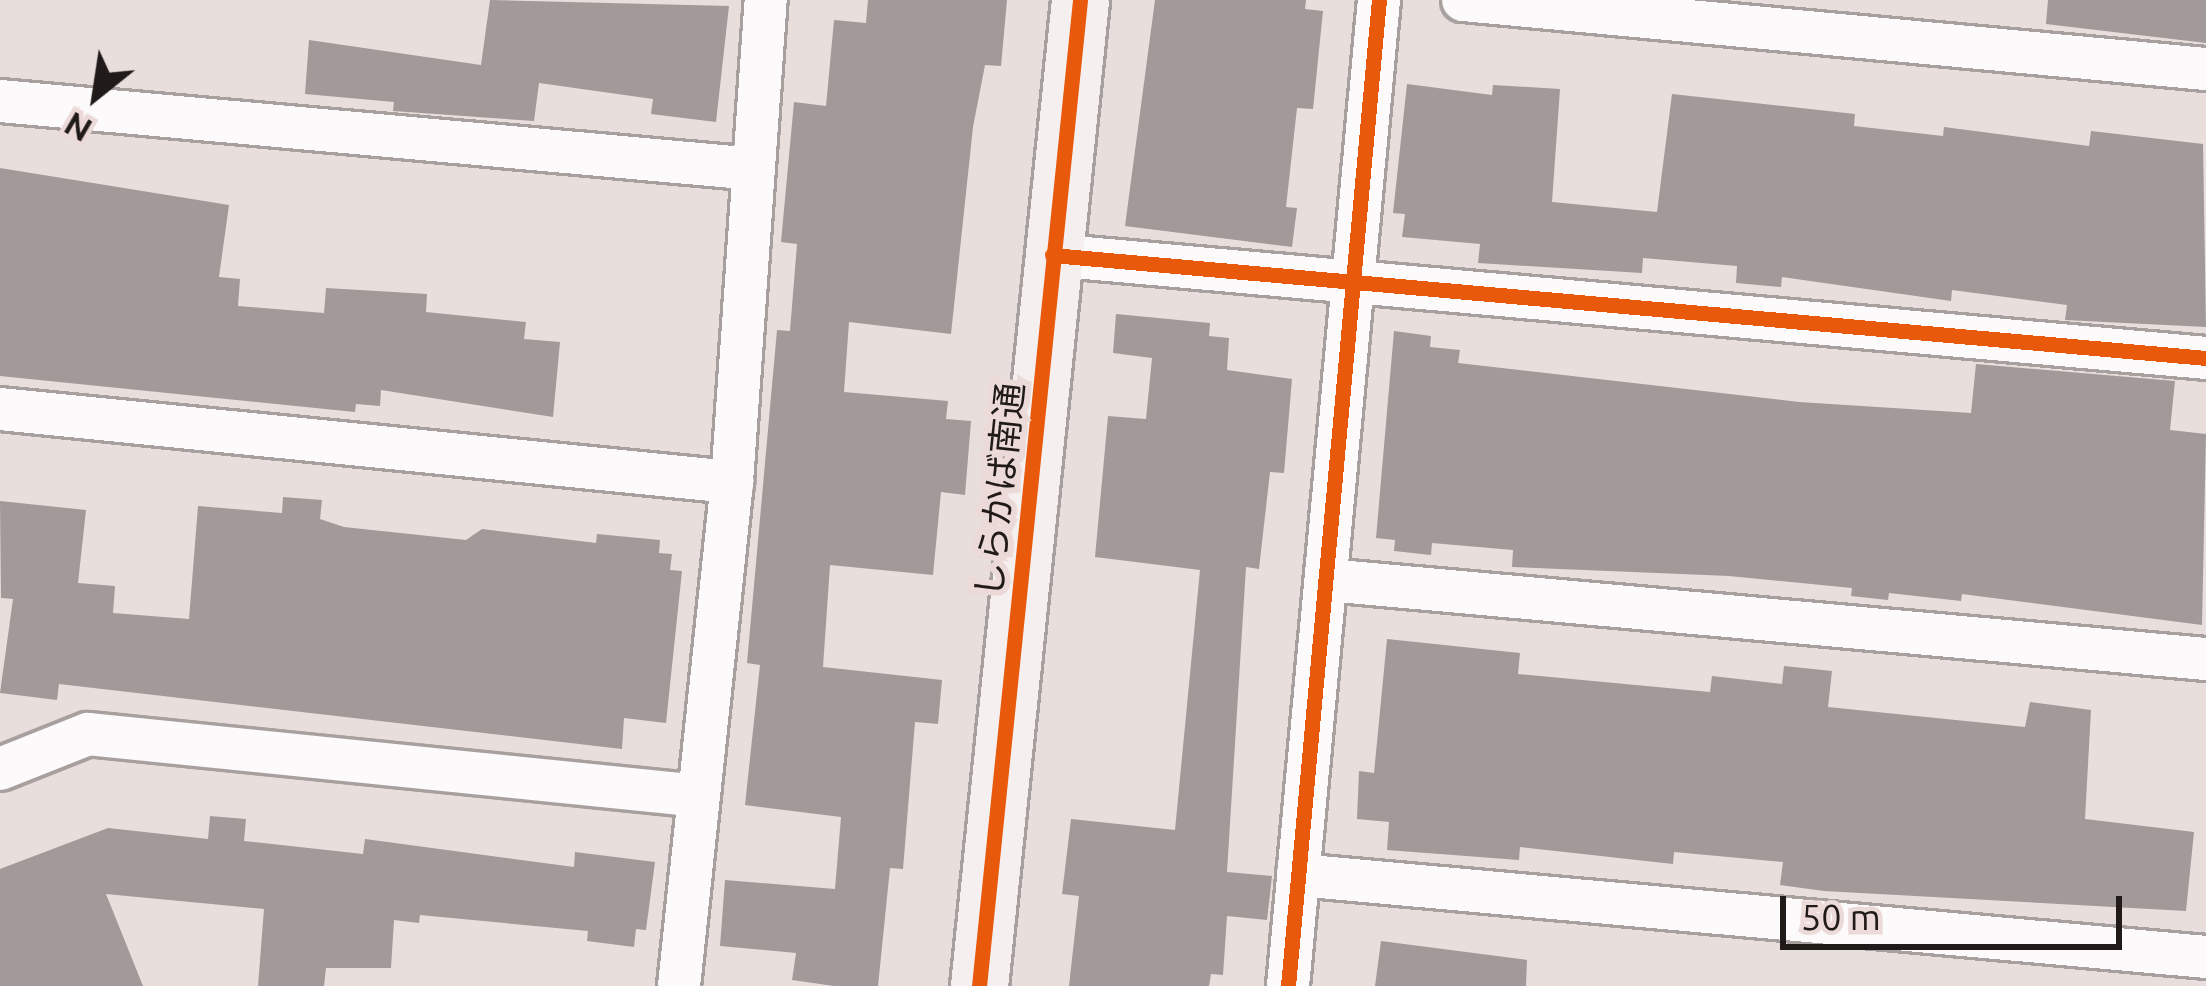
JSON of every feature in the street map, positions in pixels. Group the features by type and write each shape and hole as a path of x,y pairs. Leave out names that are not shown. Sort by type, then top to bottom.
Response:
{"street":[{"path":"679,986 732,482 766,0"},
{"name":"しらかば南通","path":"979,986 1080,0"},
{"path":"1288,986 1379,0"},
{"path":"1463,0 2206,69"},
{"path":"0,101 754,169"},
{"path":"1052,256 2206,358"},
{"path":"0,409 732,482"},
{"path":"1327,580 2206,659"},
{"path":"0,769 88,734 698,796"},
{"path":"1298,875 2206,957"}],"building":[{"path":"490,0 729,6 716,122 651,114 653,99 539,83 534,121 393,111 394,102 305,94 309,40 481,65"},
{"path":"868,0 1007,0 1001,66 985,65 973,127 951,334 849,322 844,392 948,401 946,419 971,421 965,495 941,492 933,575 830,565 823,667 942,680 938,724 915,722 903,869 890,868 878,986 834,986 792,980 796,953 720,946 725,880 835,889 841,817 745,805 760,665 747,663 777,330 790,331 797,244 781,242 794,102 826,106 834,20 866,23"},
{"path":"1155,0 1306,0 1305,9 1323,11 1313,109 1297,108 1286,207 1297,208 1292,247 1125,226"},
{"path":"2048,0 2206,0 2206,43 2046,24"},
{"path":"1407,84 1492,95 1493,85 1560,89 1552,202 1657,212 1672,94 1855,114 1854,126 1943,136 1944,127 2089,146 2091,131 2203,144 2206,327 2065,320 2067,305 1952,290 1951,301 1782,277 1781,287 1736,283 1737,266 1643,258 1642,273 1478,263 1480,244 1402,237 1405,214 1393,213"},
{"path":"0,168 229,205 219,277 240,279 238,306 324,313 326,288 427,294 426,312 526,322 524,339 560,342 553,417 381,390 380,406 356,404 355,412 0,376"},
{"path":"1116,314 1210,323 1209,336 1229,338 1227,370 1292,379 1284,473 1270,472 1259,569 1246,567 1227,872 1272,876 1267,920 1227,916 1223,975 1211,974 1209,986 1069,986 1079,896 1062,894 1071,819 1175,830 1200,570 1095,557 1108,416 1146,419 1152,358 1113,353"},
{"path":"1394,331 1431,336 1430,347 1460,350 1458,363 1799,402 1971,413 1976,364 2175,381 2170,430 2206,434 2202,625 1962,594 1961,601 1889,593 1888,600 1851,596 1852,588 1729,576 1512,567 1513,550 1432,543 1431,555 1394,551 1395,540 1376,538"},
{"path":"283,497 322,500 320,519 344,527 466,540 482,529 596,543 597,534 660,540 659,553 672,554 670,570 682,571 666,723 624,718 622,749 59,684 57,700 0,693 13,599 1,598 0,501 86,510 78,583 115,586 113,613 189,619 198,506 282,513"},
{"path":"1387,639 1520,653 1518,674 1710,692 1712,676 1782,684 1784,666 1832,671 1828,707 2025,727 2030,702 2091,710 2085,819 2194,832 2186,911 1824,891 1780,885 1783,862 1674,852 1673,864 1520,847 1519,860 1387,850 1389,822 1357,819 1359,771 1374,773"},
{"path":"210,816 246,819 244,841 363,854 365,839 574,867 575,852 655,862 646,930 636,929 634,947 587,941 588,931 420,915 419,923 394,920 391,968 326,968 324,986 258,986 264,909 106,894 143,986 0,986 0,869 108,828 208,839"},
{"path":"1381,941 1527,960 1526,986 1375,986"}],"cycle path":[{"path":"979,986 1080,0"},
{"path":"1288,986 1379,0"},
{"path":"1052,255 2206,358"}]}
